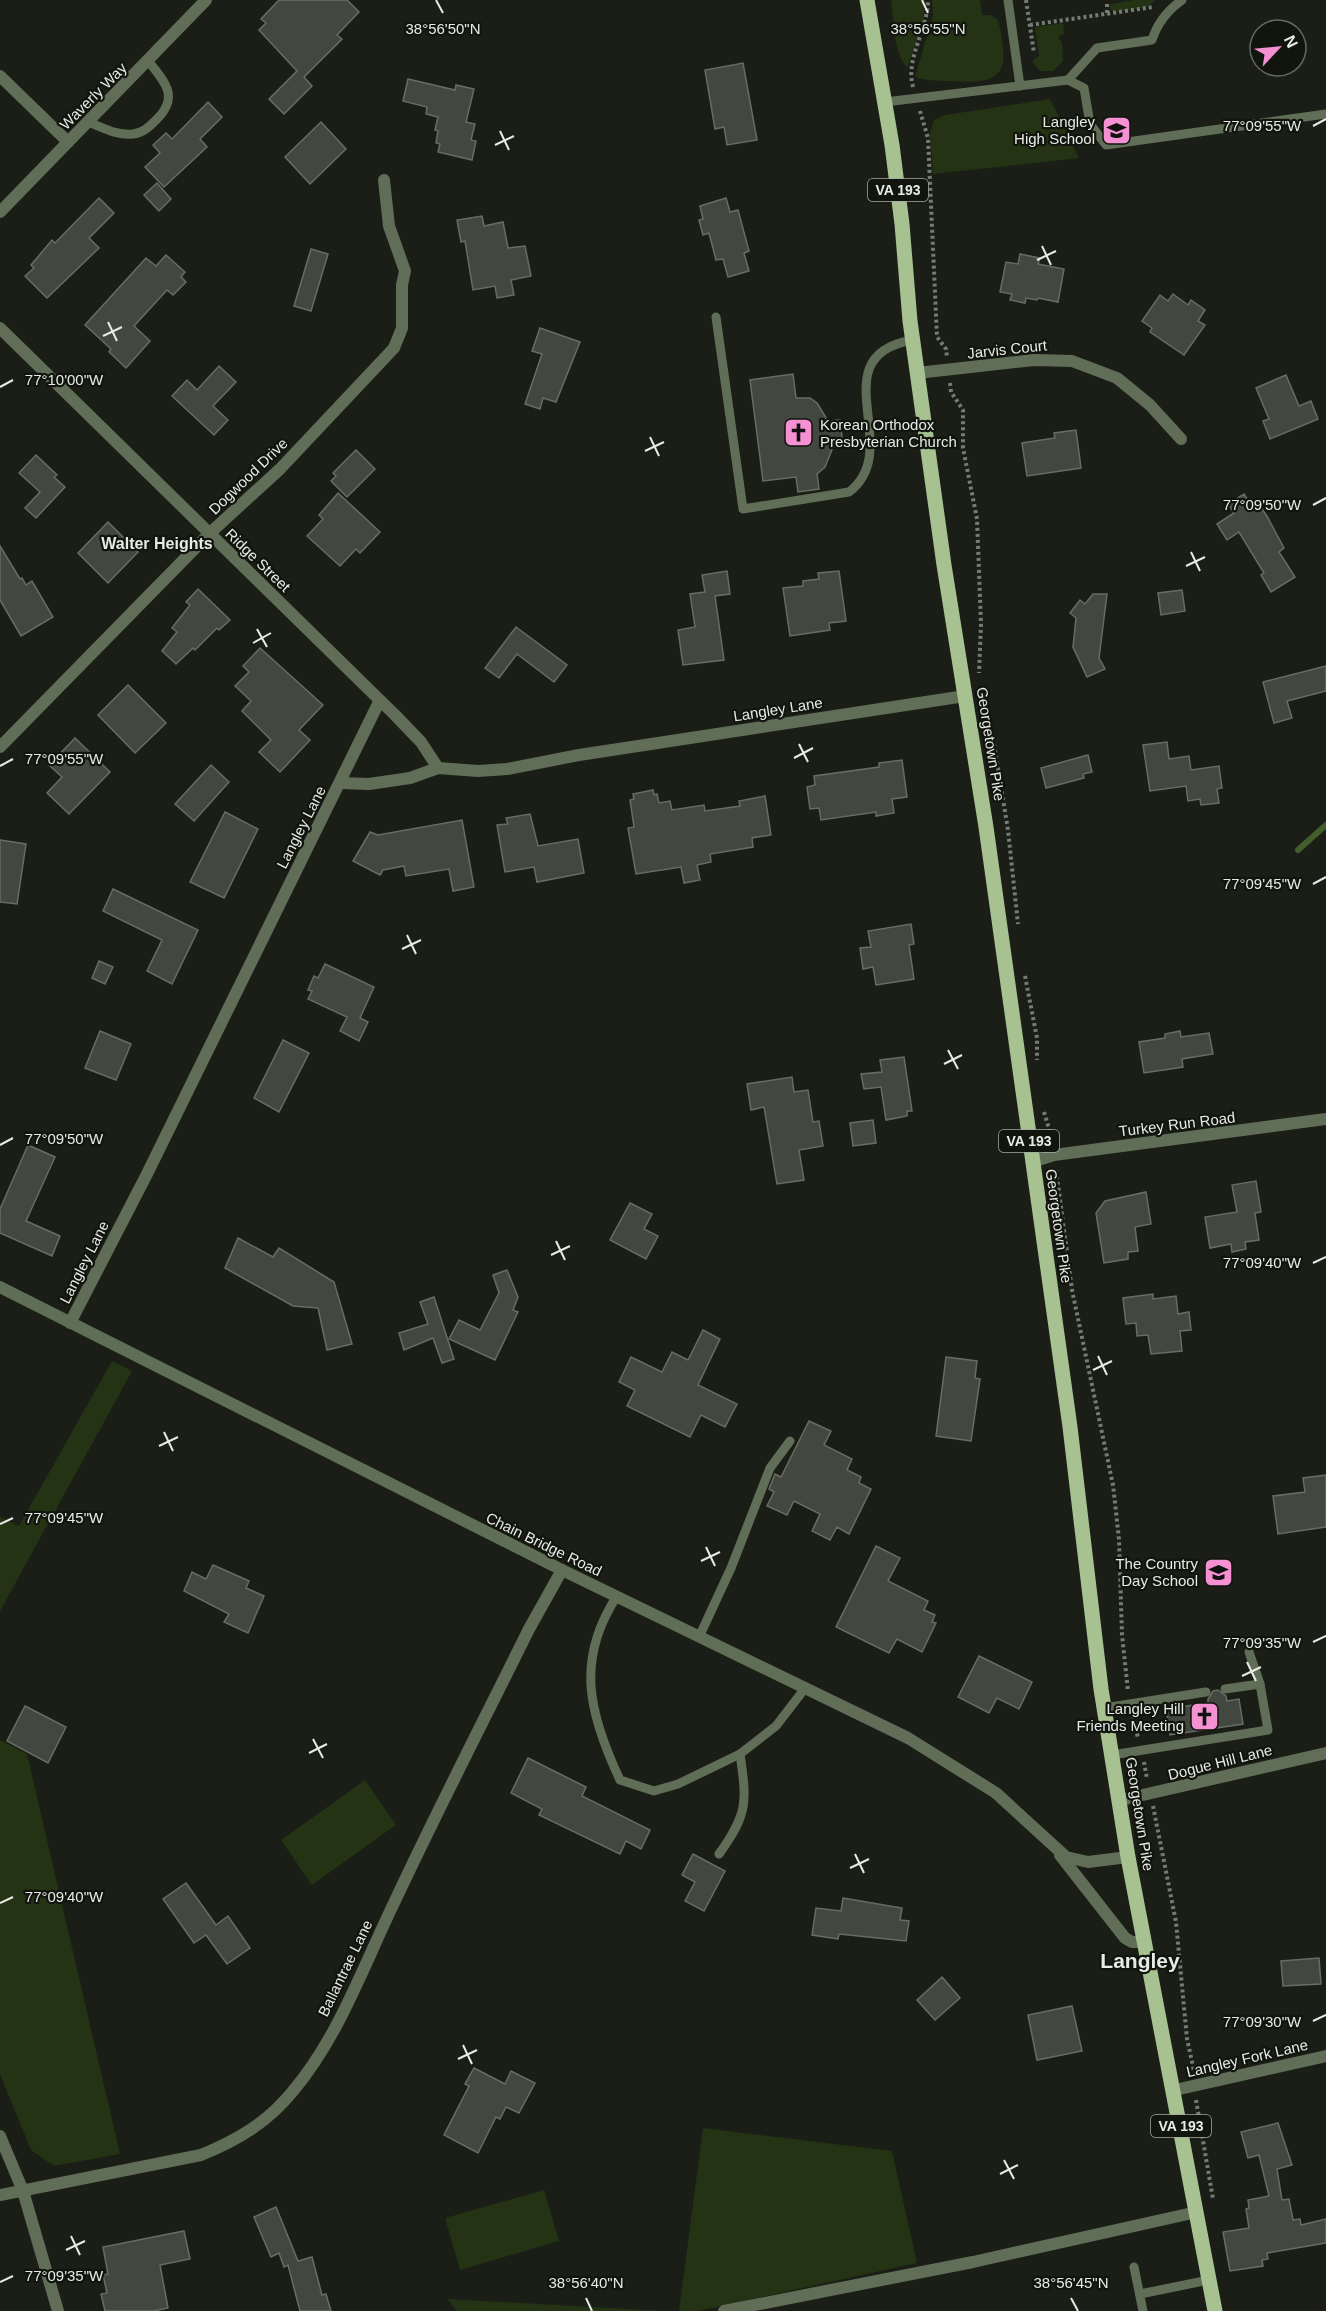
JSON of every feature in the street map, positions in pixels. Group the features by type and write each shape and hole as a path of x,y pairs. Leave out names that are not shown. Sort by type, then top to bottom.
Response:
{"main road":[{"name":"Georgetown Pike","path":"867,0 903,224 912,340 1070,1427 1104,1708 1121,1800 1128,1857 1215,2311"}],"street":[{"name":"Waverly Way","path":"0,212 206,0"},
{"path":"0,76 68,142"},
{"name":"Dogwood Drive","path":"0,747 210,533 280,469 394,348 402,328 402,285 405,271 389,226 384,180"},
{"name":"Ridge Street","path":"0,328 421,742 438,768"},
{"name":"Jarvis Court","path":"917,373 1034,360 1071,360 1117,378 1150,405 1181,439"},
{"name":"Langley Lane","path":"70,1323 340,783 369,784 410,778 438,768 478,771 507,769 579,755 965,696"},
{"path":"340,783 379,702"},
{"name":"Turkey Run Road","path":"1032,1162 1054,1155 1326,1119"},
{"name":"Chain Bridge Road","path":"0,1287 562,1570 700,1635 908,1738 996,1793 1057,1851 1125,1938 1132,1942 1145,1942"},
{"name":"Ballantrae Lane","path":"0,2195 201,2156 229,2144 254,2129 295,2089 342,2011 492,1704 562,1570"},
{"name":"Dogue Hill Lane","path":"1121,1800 1326,1753"},
{"name":"Chain Bridge Road","path":"1057,1851 1075,1860 1088,1862 1128,1857"},
{"name":"Langley Fork Lane","path":"1174,2090 1326,2056"},
{"path":"0,2136 23,2191 58,2311"},
{"path":"724,2311 950,2267 1197,2212"}],"lane":[{"path":"1008,0 1020,86"},
{"path":"1068,80 1097,48 1152,40 1156,29 1167,14 1182,0"},
{"path":"88,122 116,133 133,134 147,130 165,111 169,94 166,83 148,61"},
{"path":"885,102 1068,80 1083,88 1090,124 1106,145 1326,114"},
{"path":"716,317 743,509 849,492 857,485 867,466 871,435 866,375 876,355 893,344 912,340"},
{"path":"700,1635 731,1568 770,1468 790,1441"},
{"path":"617,1596 601,1621 589,1667 601,1738 620,1780 654,1791 678,1784 740,1754 776,1726 806,1687"},
{"path":"1112,1755 1268,1730 1260,1684 1249,1652"},
{"path":"1225,1689 1260,1684"},
{"path":"1104,1708 1206,1692"},
{"path":"719,1854 739,1827 744,1806 740,1754"},
{"path":"1134,2267 1143,2311"},
{"path":"1140,2294 1209,2280"}],"path":[{"path":"928,0 928,17 909,73 928,138 937,337 946,349 951,392 963,410 963,448 977,519 981,624 979,684"},
{"path":"1026,0 1034,53"},
{"path":"1107,4 1107,15"},
{"path":"1030,25 1151,8 1156,4"},
{"path":"983,711 993,738 1019,932"},
{"path":"1025,974 1037,1038 1037,1068"},
{"path":"1042,1103 1053,1140 1072,1290 1113,1485 1119,1539 1122,1635 1131,1704 1176,1922 1187,2039 1196,2085"}],"green space":[{"path":"891,0 925,0 923,24 907,68 897,45"},
{"path":"932,0 980,0 982,15 990,15 997,19 1001,32 1003,59 996,75 990,79 972,82 915,77 933,15"},
{"path":"1135,0 1156,0 1147,7 1115,12 1110,9 1110,4"},
{"path":"1063,23 1064,34 1058,36 1062,43 1063,61 1053,71 1040,71 1032,61 1039,56 1035,27"},
{"path":"1050,99 1079,158 933,174 930,133 934,120 945,115"},
{"path":"112,1361 132,1371 0,1611 0,1517 19,1526"},
{"path":"0,1740 27,1754 120,2154 54,2166 31,2150 0,2074"},
{"path":"365,1780 396,1825 312,1885 281,1840"},
{"path":"703,2128 892,2151 917,2263 698,2311 679,2311"},
{"path":"544,2190 559,2241 460,2270 445,2218"},
{"path":"448,2299 665,2311 457,2311"}],"building":[{"path":"279,0 347,0 359,12 337,35 342,39 304,77 312,86 284,114 269,99 297,71 259,30 266,23 261,19"},
{"path":"743,63 757,140 727,145 724,127 715,129 705,70"},
{"path":"408,79 455,90 456,85 474,89 466,122 475,124 471,140 476,141 472,160 438,152 440,144 436,143 438,131 435,130 438,117 426,114 427,107 403,101"},
{"path":"208,102 222,117 200,139 207,147 164,187 145,167 160,153 153,145 166,133 172,139"},
{"path":"321,122 346,149 310,184 285,157"},
{"path":"157,183 171,199 159,211 144,195"},
{"path":"99,198 114,213 89,238 99,248 47,298 25,276 34,268 31,265 52,240 55,243"},
{"path":"726,198 730,212 738,210 749,251 744,253 749,271 728,277 723,259 716,260 709,233 703,235 699,220 703,219 700,206"},
{"path":"482,216 484,226 503,222 508,248 525,246 531,276 511,280 514,295 497,298 495,286 473,290 465,241 461,242 457,220"},
{"path":"311,249 328,254 311,311 294,306"},
{"path":"1020,254 1040,258 1038,264 1064,269 1058,302 1026,298 1025,303 1010,300 1012,294 1000,292 1006,262 1018,264"},
{"path":"166,255 185,272 181,277 186,282 173,295 167,290 134,326 150,341 126,368 109,352 111,349 85,325 146,258 156,266"},
{"path":"1173,294 1188,305 1191,300 1205,310 1198,321 1205,325 1184,355 1150,332 1152,328 1142,321 1160,295 1168,301"},
{"path":"540,328 580,342 556,402 543,398 540,409 525,404 542,354 532,351"},
{"path":"219,366 236,382 213,406 228,420 214,435 172,396 187,380 197,390"},
{"name":"Korean Orthodox Presbyterian Church","path":"793,374 796,398 810,398 817,403 828,421 840,420 843,446 833,447 825,467 817,474 819,489 798,492 796,477 763,481 750,380"},
{"path":"1286,375 1299,406 1311,401 1318,419 1270,439 1263,421 1269,419 1256,388"},
{"path":"1076,430 1081,468 1027,476 1022,443 1055,438 1054,433"},
{"path":"356,450 375,469 347,497 331,481 336,476 333,473"},
{"path":"36,455 57,475 54,477 65,487 36,518 25,508 40,492 19,473"},
{"path":"338,493 380,532 360,553 356,549 340,566 307,536 323,519 319,515"},
{"path":"1244,494 1251,505 1257,501 1268,518 1284,548 1279,552 1295,577 1271,592 1261,575 1264,573 1239,532 1227,540 1217,524 1234,513 1228,504"},
{"path":"108,522 138,552 108,583 78,553"},
{"path":"0,546 20,579 22,578 26,585 32,581 53,617 21,636 0,600"},
{"path":"727,571 730,594 715,596 724,660 683,665 678,630 695,627 690,594 705,592 702,575"},
{"path":"839,571 846,621 829,623 830,630 790,636 783,588 803,586 803,581 819,579 818,573"},
{"path":"198,589 230,620 219,630 217,628 195,650 193,648 176,664 162,651 177,632 172,628 190,605 186,602"},
{"path":"1182,590 1185,611 1161,615 1158,593"},
{"path":"1093,594 1107,594 1099,658 1105,669 1087,677 1073,647 1076,618 1070,613 1080,600 1085,604"},
{"path":"516,627 567,665 554,682 517,654 499,678 485,668"},
{"path":"260,648 323,705 299,730 310,740 280,772 259,752 271,740 242,711 251,701 235,686 249,672 243,666"},
{"path":"1326,666 1326,691 1287,701 1292,718 1274,723 1263,682"},
{"path":"128,685 166,723 135,753 98,715"},
{"path":"75,738 110,772 69,814 47,793 62,777 49,765"},
{"path":"1167,742 1169,759 1189,756 1191,770 1219,766 1222,788 1217,789 1219,803 1201,805 1200,799 1188,801 1186,786 1150,791 1143,745"},
{"path":"1088,755 1092,772 1083,774 1084,778 1046,788 1041,768"},
{"path":"902,760 907,797 892,799 894,813 876,816 876,812 821,820 819,808 810,809 807,787 815,785 814,776 879,767 879,763"},
{"path":"211,765 229,782 194,821 175,804"},
{"path":"653,790 654,795 657,794 659,803 670,801 672,810 704,805 705,811 740,806 739,801 765,796 771,835 752,838 753,847 710,854 711,862 697,865 700,880 684,883 681,867 636,874 628,828 634,827 630,800 634,799 633,794"},
{"path":"225,812 258,829 224,898 190,882"},
{"path":"530,814 538,846 578,839 584,873 537,882 534,867 505,872 497,825 508,824 506,818"},
{"path":"462,820 474,887 453,891 449,869 406,876 404,866 383,870 380,875 353,861 370,832 378,835"},
{"path":"0,840 26,844 17,904 0,902"},
{"path":"113,889 198,930 172,984 147,971 162,940 103,911"},
{"path":"911,924 914,944 909,945 914,979 876,985 873,967 863,969 860,948 871,947 868,931"},
{"path":"99,961 113,967 105,984 92,978"},
{"path":"325,964 374,987 360,1018 368,1022 359,1041 340,1031 347,1017 308,999 312,991 308,990 314,976 318,978"},
{"path":"100,1031 131,1044 116,1080 85,1068"},
{"path":"1180,1031 1181,1037 1209,1033 1213,1054 1182,1059 1183,1067 1144,1073 1139,1042 1165,1038 1165,1034"},
{"path":"283,1040 309,1053 279,1112 254,1098"},
{"path":"904,1057 912,1111 907,1111 907,1116 886,1120 881,1087 864,1089 861,1074 882,1072 880,1060"},
{"path":"792,1077 794,1092 808,1090 813,1122 819,1121 823,1146 799,1150 804,1180 777,1184 764,1107 751,1110 747,1084"},
{"path":"873,1120 876,1143 853,1146 850,1123"},
{"path":"28,1145 55,1157 26,1221 60,1236 52,1256 0,1233 0,1209"},
{"path":"1256,1181 1261,1212 1255,1213 1259,1240 1245,1242 1246,1249 1232,1252 1231,1244 1210,1248 1205,1217 1237,1212 1232,1185"},
{"path":"1146,1192 1151,1224 1135,1227 1138,1251 1128,1252 1128,1259 1104,1263 1096,1213 1105,1201"},
{"path":"630,1203 652,1214 644,1229 658,1236 646,1259 610,1240"},
{"path":"238,1238 273,1257 279,1248 334,1282 352,1344 327,1350 318,1308 293,1306 225,1268"},
{"path":"507,1270 518,1297 513,1310 518,1312 495,1360 449,1339 459,1320 480,1330 499,1293 493,1275"},
{"path":"1153,1294 1153,1299 1176,1296 1178,1314 1189,1312 1191,1330 1180,1331 1182,1351 1151,1354 1148,1335 1137,1336 1136,1323 1126,1324 1123,1298"},
{"path":"434,1297 454,1359 442,1363 433,1338 404,1350 399,1333 428,1324 420,1302"},
{"path":"703,1330 720,1339 698,1385 737,1404 725,1427 701,1415 690,1437 627,1406 635,1390 619,1382 631,1357 662,1372 672,1352 688,1360"},
{"path":"946,1357 977,1361 975,1378 980,1379 971,1441 936,1436"},
{"path":"809,1421 831,1431 824,1445 852,1459 847,1470 861,1477 859,1483 871,1489 849,1534 837,1527 830,1540 812,1531 820,1514 794,1501 787,1515 767,1506 774,1492 769,1489 775,1474 781,1477"},
{"path":"1326,1475 1326,1527 1278,1534 1273,1496 1305,1492 1303,1478"},
{"path":"876,1546 900,1558 888,1581 928,1601 924,1610 935,1615 932,1622 936,1623 922,1652 897,1639 889,1653 836,1627"},
{"path":"213,1565 249,1581 246,1588 264,1596 248,1633 224,1622 229,1614 184,1591 192,1572 206,1579"},
{"path":"979,1656 1032,1682 1019,1709 997,1698 989,1713 958,1697"},
{"name":"Langley Hill Friends Meeting","path":"1218,1690 1226,1696 1227,1701 1239,1699 1243,1724 1170,1735 1166,1709 1208,1703 1213,1691"},
{"path":"25,1706 66,1727 48,1763 7,1741"},
{"path":"528,1758 586,1787 582,1796 650,1830 641,1849 626,1841 620,1854 539,1815 542,1809 511,1793"},
{"path":"693,1854 725,1871 704,1911 685,1901 695,1882 682,1875"},
{"path":"186,1883 216,1925 228,1916 250,1948 227,1964 206,1935 194,1943 163,1899"},
{"path":"843,1898 902,1908 900,1920 909,1921 906,1941 839,1934 838,1939 812,1935 816,1908 841,1911"},
{"path":"1319,1958 1321,1984 1283,1986 1281,1961"},
{"path":"942,1977 960,1998 935,2020 917,2000"},
{"path":"1072,2006 1082,2051 1037,2060 1028,2015"},
{"path":"474,2068 505,2084 511,2071 535,2083 519,2113 506,2107 500,2119 496,2117 478,2153 444,2135 469,2086 465,2084"},
{"path":"1278,2123 1292,2165 1277,2169 1282,2200 1289,2199 1293,2220 1300,2219 1301,2225 1326,2219 1326,2243 1267,2253 1268,2259 1262,2260 1263,2266 1230,2271 1223,2232 1249,2228 1246,2209 1249,2208 1248,2200 1269,2196 1259,2155 1248,2158 1241,2132"},
{"path":"276,2207 298,2261 312,2257 322,2295 326,2294 331,2311 300,2311 288,2265 284,2267 279,2253 271,2257 254,2217"},
{"path":"184,2231 190,2259 160,2265 168,2308 154,2311 105,2311 101,2294 107,2293 103,2275 108,2274 103,2247"}],"waterway":[{"path":"1298,850 1326,825"}],"place":[{"name":"Langley High School","path":"1116,130"},
{"name":"Korean Orthodox Presbyterian Church","path":"799,433"},
{"name":"The Country Day School","path":"1219,1572"},
{"name":"Langley Hill Friends Meeting","path":"1205,1717"}],"district":[{"name":"Walter Heights","path":"157,543"},
{"name":"Langley","path":"1140,1960"}]}
